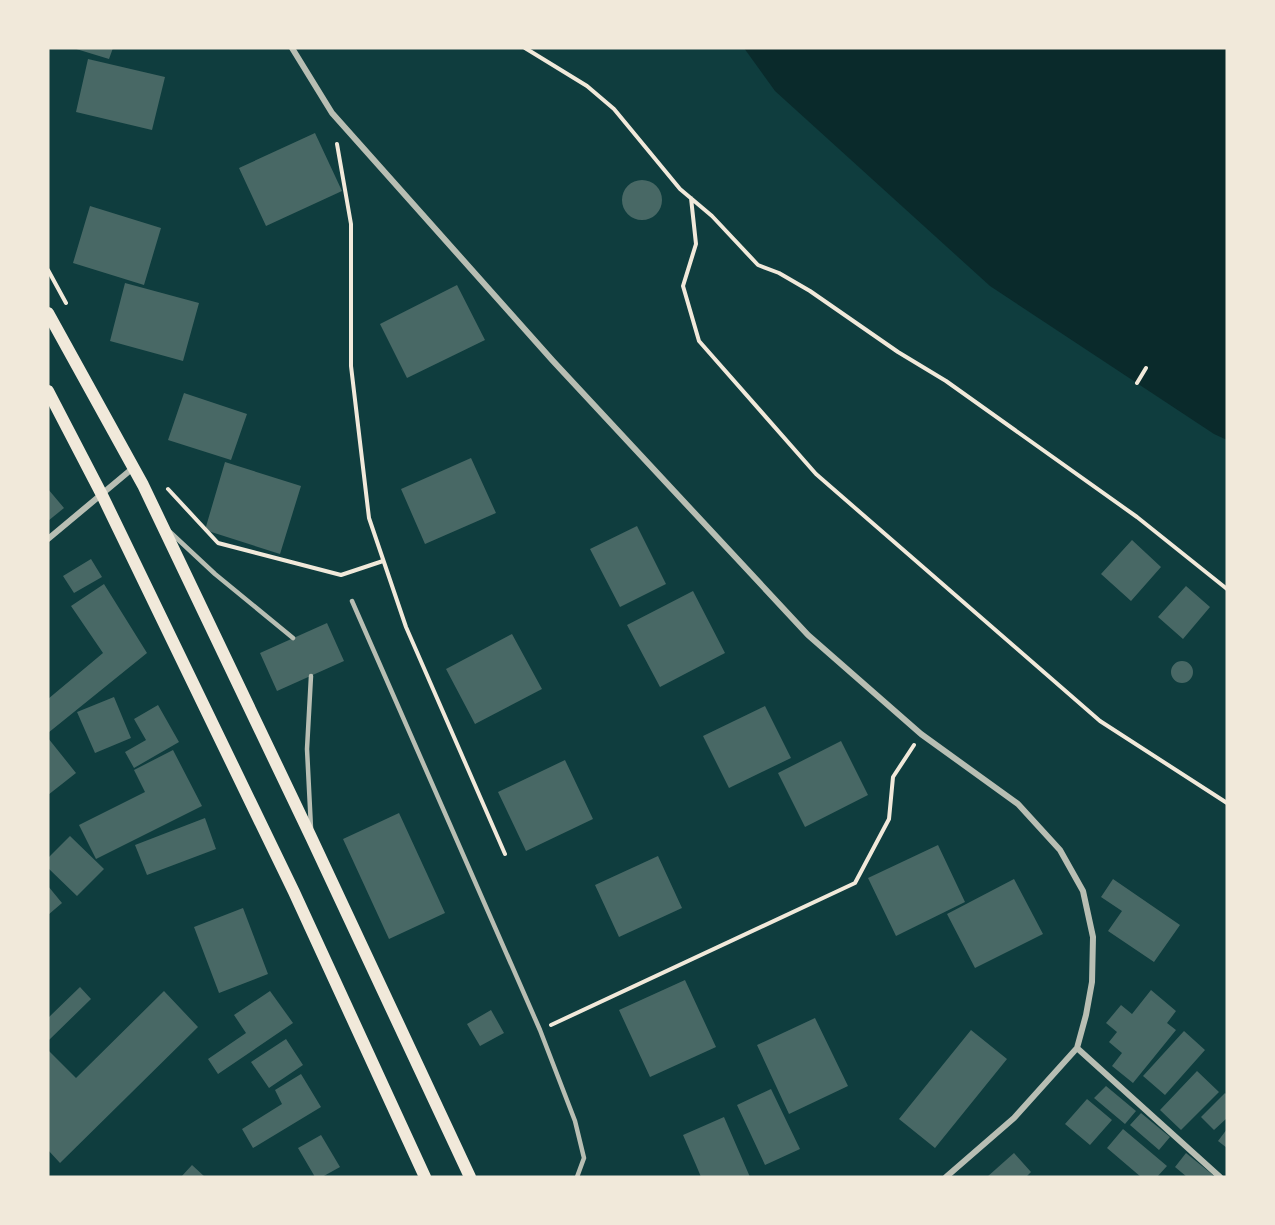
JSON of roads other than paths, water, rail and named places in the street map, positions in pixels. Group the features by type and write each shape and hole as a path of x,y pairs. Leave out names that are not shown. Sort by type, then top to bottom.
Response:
{"main road":[{"path":"48,313 134,468 162,524 470,1177"},
{"path":"48,391 102,495 294,892 425,1177"}],"street":[{"path":"292,48 332,113 553,361 808,635 921,734 1018,804 1060,849 1083,891 1093,937 1092,982 1077,1048 1014,1118 946,1177"},
{"path":"48,539 134,468"},
{"path":"1077,1048 1220,1177"}],"lane":[{"path":"162,524 215,574 293,638"},
{"path":"352,601 540,1030 575,1121 584,1158 577,1177"},
{"path":"311,676 308,749 311,837"}],"water":[{"path":"744,48 1227,48 1227,440 1214,434 990,286 775,91"}]}
